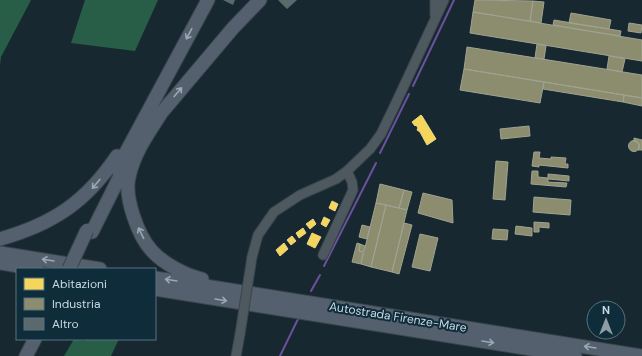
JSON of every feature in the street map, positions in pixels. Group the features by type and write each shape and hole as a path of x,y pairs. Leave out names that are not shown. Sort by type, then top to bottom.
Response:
{"highway":[{"path":"75,268 90,231 130,143 208,0"},
{"path":"69,268 139,141 233,28 260,0"},
{"path":"0,239 24,232 46,222 74,205 108,170 157,94"},
{"path":"162,112 137,152 128,178 128,194 131,210 144,239 152,251 177,270 196,278 289,293 396,317"},
{"path":"0,252 94,268"},
{"path":"0,263 31,268"},
{"path":"0,270 16,273"},
{"name":"Autostrada Firenze-Mare","path":"156,278 642,356"},
{"name":"Autostrada Firenze-Mare","path":"159,290 575,356"},
{"path":"26,356 34,340"},
{"path":"32,356 40,340"}],"street":[{"path":"433,22 435,0"},
{"path":"236,356 252,257 258,235 274,212 300,195 336,179 347,171 370,149 381,134 444,0"},
{"path":"324,255 353,190 352,182 347,171"}],"green space":[{"path":"0,0 31,0 1,57 0,65"},
{"path":"85,0 158,0 135,51 71,43"},
{"path":"73,340 119,340 111,356 64,356"}],"building: Abitazioni":[{"path":"421,115 436,139 427,145 420,132 417,130 418,128 412,122"},
{"path":"332,201 338,204 335,211 329,208"},
{"path":"324,217 330,220 326,227 321,224"},
{"path":"313,219 316,224 310,229 306,224"},
{"path":"303,228 306,233 299,238 296,233"},
{"path":"312,233 321,237 315,248 307,244"},
{"path":"292,236 296,241 291,245 287,240"},
{"path":"284,243 288,249 280,256 276,250"}],"building: Industria":[{"path":"475,0 533,1 530,21 473,12"},
{"path":"533,1 544,2 541,23 530,21"},
{"path":"473,12 642,40 642,61 470,33"},
{"path":"571,13 611,20 609,29 569,23"},
{"path":"554,20 621,31 620,36 553,25"},
{"path":"629,23 642,25 641,33 628,31"},
{"path":"537,44 546,46 544,59 535,58"},
{"path":"467,47 642,75 642,98 464,69"},
{"path":"609,56 625,59 622,72 607,69"},
{"path":"464,69 544,82 540,103 460,90"},
{"path":"544,82 624,95 623,102 543,89"},
{"path":"624,95 642,98 642,106 623,102"},
{"path":"529,126 530,136 501,139 500,129"},
{"path":"634,138 642,140 642,150 638,150 639,145 634,141"},
{"path":"632,141 636,141 638,142 638,150 632,151 629,148 629,144"},
{"path":"534,152 540,152 539,158 566,158 565,164 568,164 568,168 539,165 539,167 532,166"},
{"path":"496,161 508,162 505,200 493,199"},
{"path":"532,171 538,171 538,177 548,178 548,174 569,176 569,181 548,179 548,182 567,183 566,187 531,184"},
{"path":"380,184 404,190 399,208 376,203"},
{"path":"404,190 412,192 407,210 399,208"},
{"path":"423,193 452,200 453,223 418,213"},
{"path":"534,197 571,200 570,215 533,212"},
{"path":"376,203 386,205 371,267 361,264"},
{"path":"386,205 407,210 392,272 371,267"},
{"path":"534,222 549,223 549,228 539,227 539,232 534,232"},
{"path":"404,223 412,225 399,274 392,272"},
{"path":"362,225 370,227 367,239 359,237"},
{"path":"516,226 532,228 532,236 515,234"},
{"path":"493,229 508,230 507,240 492,239"},
{"path":"420,234 438,238 430,271 412,267"},
{"path":"357,243 360,244 359,251 363,252 361,264 352,262"},
{"path":"360,244 365,246 363,252 359,251"}],"building: Altro":[{"path":"223,0 235,0 233,5"},
{"path":"278,0 297,0 287,9"}],"waterway":[{"path":"413,86 454,0"},
{"path":"380,153 409,94"},
{"path":"324,266 376,163"},
{"path":"311,291 320,275"},
{"path":"280,356 298,319"}]}
